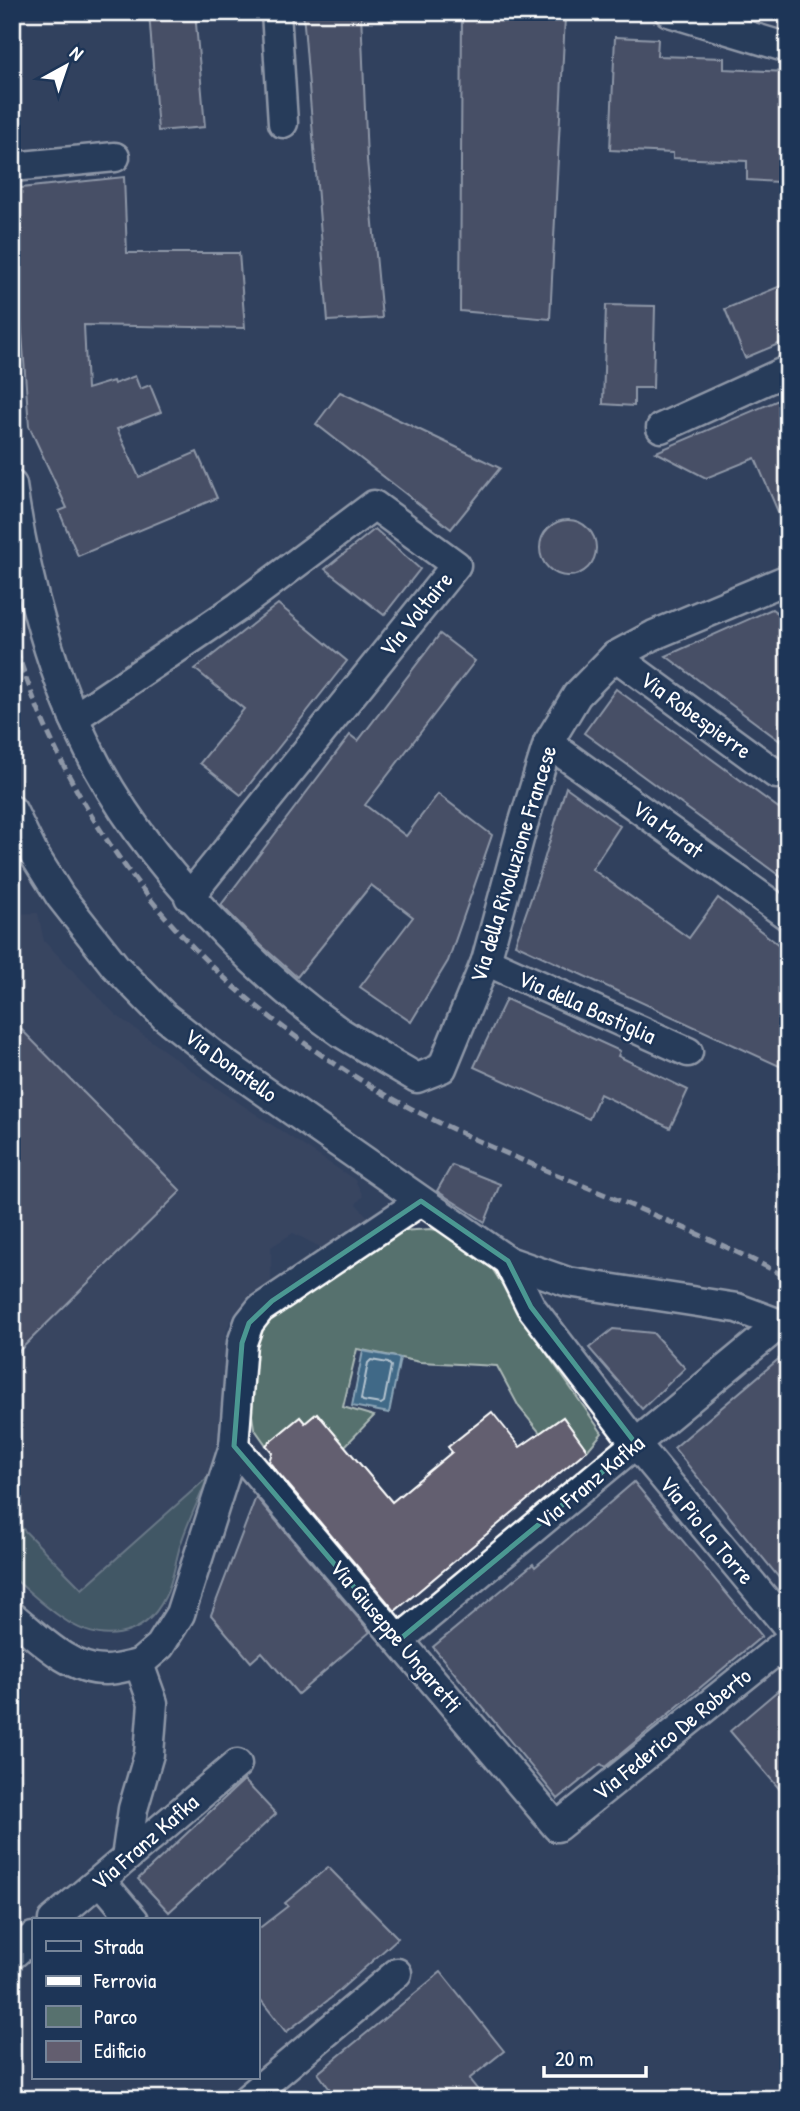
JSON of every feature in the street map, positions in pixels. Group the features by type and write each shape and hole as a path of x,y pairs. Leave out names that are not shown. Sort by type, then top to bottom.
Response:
{"street":[{"path":"276,12 283,123"},
{"path":"670,12 749,24 788,48"},
{"path":"12,167 115,157"},
{"path":"661,428 788,370"},
{"path":"12,485 27,575 74,718 99,769 155,855 189,897"},
{"name":"Via Voltaire","path":"74,718 238,607 374,505 456,565 189,897"},
{"name":"Via della Rivoluzione Francese","path":"189,897 256,964 339,1031 417,1078 442,1068 486,961 548,743 578,695 615,656 654,635 784,585"},
{"name":"Via Robespierre","path":"615,656 776,774"},
{"name":"Via Marat","path":"548,743 788,916"},
{"name":"Via Donatello","path":"12,810 33,853 60,896 116,966 164,1016 224,1063 508,1261"},
{"name":"Via della Bastiglia","path":"486,961 688,1052"},
{"path":"12,1616 54,1651 83,1666 104,1670 139,1664 160,1646 180,1614 234,1446 242,1343 249,1323 272,1301 421,1201"},
{"path":"508,1261 568,1282 737,1308 784,1325"},
{"name":"Via Pio La Torre","path":"508,1261 531,1307 636,1444 788,1627"},
{"name":"Via Franz Kafka","path":"399,1640 784,1325"},
{"name":"Via Giuseppe Ungaretti","path":"234,1446 557,1827"},
{"name":"Via Federico De Roberto","path":"557,1827 788,1641"},
{"path":"126,1858 133,1809 149,1754 153,1703 139,1664"},
{"name":"Via Franz Kafka","path":"55,1918 237,1764"},
{"path":"101,1881 132,1918"},
{"path":"12,1955 32,1938"},
{"path":"257,2084 397,1973"}],"highlighted area":[{"path":"421,1201 508,1261 531,1307 636,1444 399,1640 234,1446 242,1343 249,1323 272,1301"}],"shaded area":[{"path":"38,913 44,941 116,1015 203,1079 355,1180 363,1196 356,1204 369,1218 326,1250 293,1233 271,1247 271,1285 244,1304 231,1319 225,1335 224,1414 208,1477 82,1589 12,1518 12,914"}],"green space":[{"path":"431,1229 453,1233 486,1259 602,1433 587,1451 563,1417 540,1433 519,1407 497,1366 420,1362 357,1349 343,1407 374,1416 345,1446 305,1423 300,1417 266,1445 254,1428 250,1403 256,1339 274,1311 400,1231"},
{"path":"208,1477 183,1537 165,1597 156,1611 133,1630 106,1635 76,1627 12,1577 12,1518 82,1589"}],"water":[{"path":"363,1351 400,1358 389,1413 352,1406"}],"building":[{"path":"149,12 195,12 205,127 158,131"},
{"path":"303,12 361,12 367,160 382,318 328,321"},
{"path":"462,12 565,17 550,319 460,311"},
{"path":"615,37 658,39 657,56 724,58 724,69 788,72 786,174 778,182 747,180 747,161 673,158 673,153 610,150"},
{"path":"124,177 127,253 239,253 245,328 84,325 87,389 113,381 114,384 135,376 140,389 150,385 161,412 117,429 139,477 197,452 217,498 78,556 59,511 67,508 29,426 20,307 15,307 12,189"},
{"path":"788,283 788,340 745,358 725,309"},
{"path":"606,305 655,306 653,388 634,388 634,406 603,404"},
{"path":"340,392 500,468 451,529 316,424"},
{"path":"788,396 788,535 755,458 706,478 656,452"},
{"path":"562,520 574,520 584,524 592,532 596,548 592,564 584,572 574,576 562,576 552,572 544,564 540,554 540,542 544,532 552,524"},
{"path":"375,529 420,569 384,615 325,569"},
{"path":"278,604 347,661 241,795 200,763 244,709 195,669"},
{"path":"772,609 788,621 788,747 666,656"},
{"path":"440,634 475,661 365,805 406,836 438,794 492,835 448,961 411,1022 360,987 413,917 371,885 297,977 221,905 350,735 358,741"},
{"path":"616,689 788,815 788,882 584,733"},
{"path":"566,787 620,826 592,869 689,938 718,898 788,952 788,1070 515,944"},
{"path":"506,999 620,1051 618,1056 688,1090 670,1128 600,1094 589,1119 474,1067"},
{"path":"12,1020 181,1191 12,1358"},
{"path":"452,1165 500,1184 485,1222 437,1191"},
{"path":"613,1329 653,1333 685,1368 642,1409 589,1348"},
{"path":"788,1351 788,1589 674,1448"},
{"path":"492,1412 520,1447 563,1417 587,1450 395,1611 269,1462 272,1452 266,1445 300,1417 305,1423 317,1413 392,1502 452,1452 448,1447"},
{"path":"634,1482 762,1636 605,1767 601,1764 558,1799 433,1647 533,1564 535,1567"},
{"path":"256,1497 370,1632 298,1694 262,1652 251,1662 211,1615"},
{"path":"788,1682 788,1799 730,1731"},
{"path":"244,1780 276,1814 169,1912 138,1879"},
{"path":"328,1867 398,1938 331,1998 286,2032 259,1998 259,1928 288,1906 285,1903"},
{"path":"441,1972 504,2051 469,2079 485,2099 337,2099 318,2073"}],"railway":[{"path":"12,635 39,712 74,785 115,852 162,914 216,970 276,1022 341,1068 412,1109 505,1153 695,1233 788,1278"}]}
